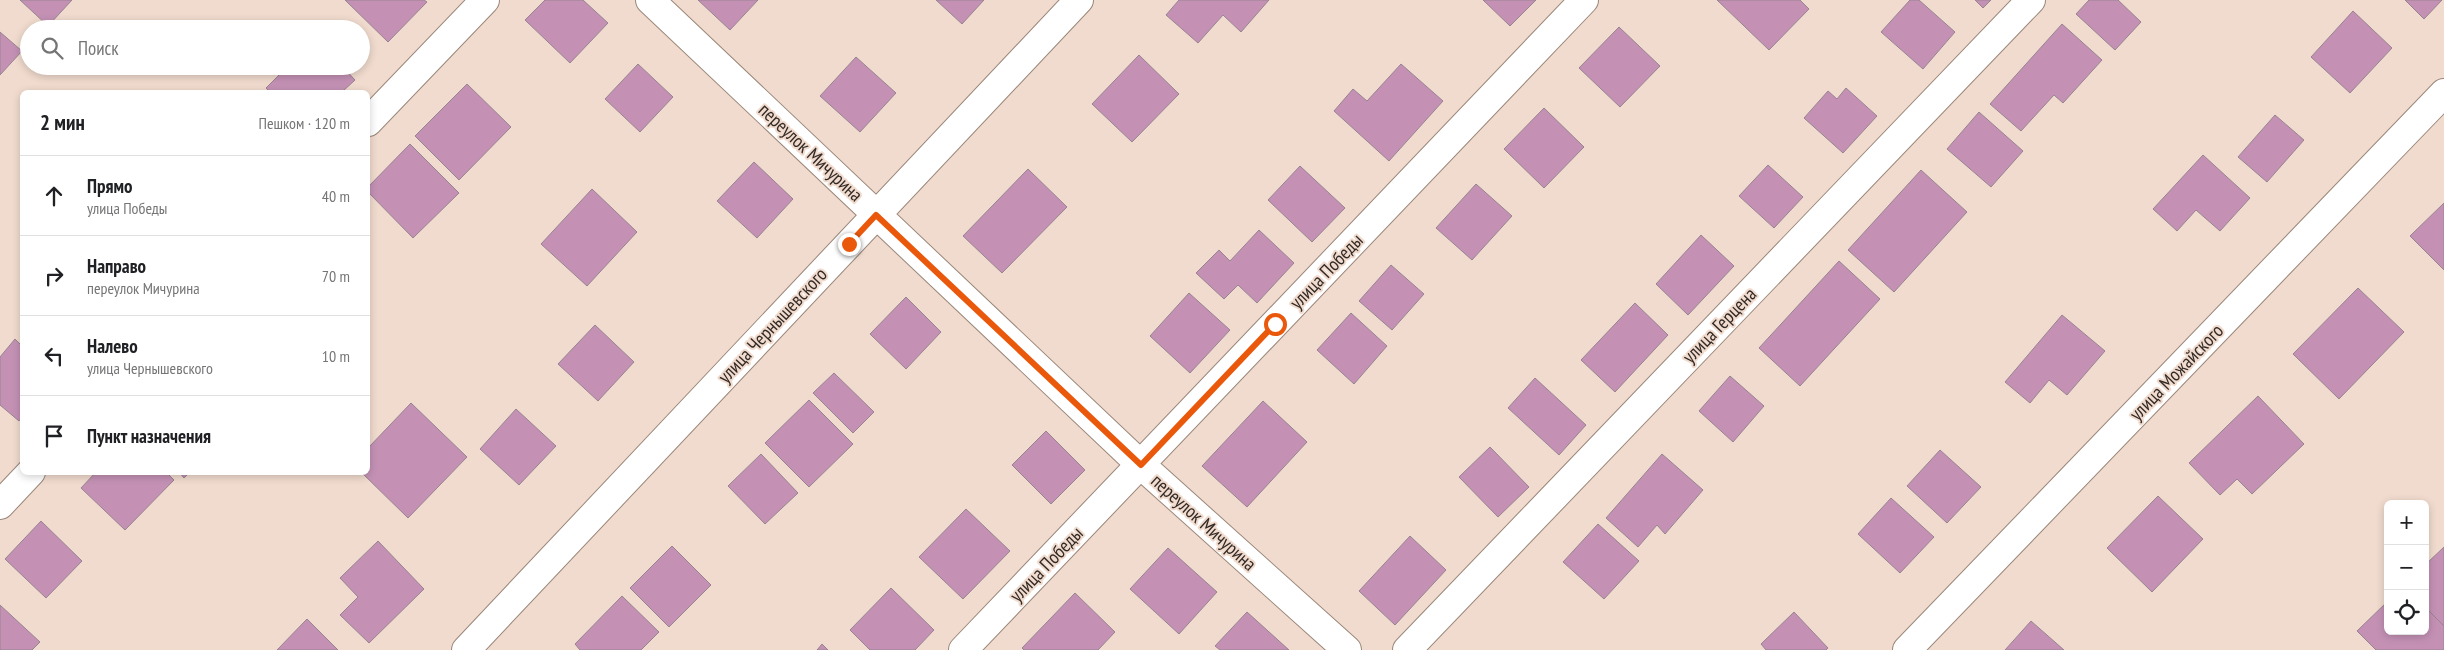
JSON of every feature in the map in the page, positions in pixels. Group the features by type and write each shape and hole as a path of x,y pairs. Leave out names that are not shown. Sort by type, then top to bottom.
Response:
{"street":[{"path":"370,120 485,0"},
{"name":"переулок Мичурина","path":"650,0 1141,465 1347,650"},
{"name":"улица Чернышевского","path":"466,650 1079,0"},
{"name":"улица Победы","path":"963,650 1584,0"},
{"name":"улица Герцена","path":"1407,650 2032,0"},
{"name":"улица Можайского","path":"1908,650 2444,93"},
{"path":"0,504 28,475"}],"building":[{"path":"20,0 72,0 54,20 42,20"},
{"path":"345,0 424,0 427,2 388,42 370,24 370,20 365,20"},
{"path":"545,0 583,0 608,23 570,63 525,20"},
{"path":"698,0 758,0 730,30"},
{"path":"936,0 984,0 962,24"},
{"path":"1179,0 1269,0 1241,32 1223,15 1198,43 1166,15"},
{"path":"1483,0 1536,0 1510,26"},
{"path":"1717,0 1800,0 1809,9 1769,50"},
{"path":"1910,0 1919,0 1955,32 1923,69 1881,32"},
{"path":"1975,0 1991,0 1983,8"},
{"path":"2089,0 2118,0 2141,22 2115,50 2076,14"},
{"path":"2405,0 2442,0 2424,19"},
{"path":"2353,11 2392,48 2350,93 2311,57"},
{"path":"2062,24 2102,60 2063,103 2054,95 2021,131 1990,104"},
{"path":"1619,27 1660,66 1620,107 1579,68"},
{"path":"0,32 20,49 20,53 0,75"},
{"path":"1139,55 1179,94 1132,142 1092,104"},
{"path":"856,57 896,93 860,132 820,96"},
{"path":"638,64 673,97 640,132 605,99"},
{"path":"1401,64 1443,101 1389,161 1334,111 1353,89 1367,101"},
{"path":"279,75 350,75 355,80 344,90 268,90 266,88"},
{"path":"467,84 511,127 459,180 415,136"},
{"path":"1846,88 1877,116 1843,153 1804,118 1828,91 1837,99"},
{"path":"1544,108 1584,147 1544,188 1504,149"},
{"path":"1979,112 2023,151 1991,187 1947,149"},
{"path":"2275,115 2304,140 2267,182 2238,157"},
{"path":"410,144 459,193 413,238 370,194 370,185"},
{"path":"2203,155 2250,198 2220,231 2196,210 2177,231 2153,209"},
{"path":"754,162 793,199 757,238 717,201"},
{"path":"1768,165 1803,197 1774,228 1739,196"},
{"path":"1300,166 1345,208 1312,242 1268,200"},
{"path":"1028,169 1067,207 1002,273 963,236"},
{"path":"1921,170 1967,212 1894,292 1848,250"},
{"path":"1476,184 1512,216 1472,260 1436,228"},
{"path":"592,189 637,232 587,286 541,244"},
{"path":"2444,203 2444,270 2410,236"},
{"path":"1259,230 1294,263 1257,303 1238,285 1224,299 1196,273 1219,250 1230,261"},
{"path":"1701,235 1734,266 1688,315 1656,284"},
{"path":"1839,261 1880,299 1800,386 1759,348"},
{"path":"1391,265 1424,294 1392,330 1359,301"},
{"path":"2358,288 2404,332 2339,399 2293,354"},
{"path":"1189,293 1230,330 1190,373 1150,336"},
{"path":"906,297 941,332 906,369 870,334"},
{"path":"1635,303 1668,335 1615,392 1581,360"},
{"path":"1351,313 1387,346 1354,384 1317,350"},
{"path":"2062,315 2105,351 2067,395 2049,380 2030,403 2005,382"},
{"path":"595,325 634,362 598,401 558,364"},
{"path":"15,339 20,344 19,421 0,405 0,357"},
{"path":"834,373 874,412 853,433 813,393"},
{"path":"1730,376 1764,406 1733,442 1699,411"},
{"path":"1535,378 1586,425 1559,455 1508,408"},
{"path":"2258,396 2304,444 2252,494 2237,479 2220,495 2189,463"},
{"path":"809,400 853,444 809,487 765,443"},
{"path":"1263,401 1307,442 1247,507 1202,466"},
{"path":"411,403 467,457 408,518 364,475 370,475 370,446"},
{"path":"516,409 556,446 519,485 480,449"},
{"path":"1046,431 1085,470 1051,504 1012,465"},
{"path":"1490,447 1529,487 1498,517 1459,477"},
{"path":"1940,450 1981,487 1947,523 1907,486"},
{"path":"761,454 798,493 765,524 728,486"},
{"path":"1662,454 1703,490 1665,534 1657,525 1638,547 1606,518"},
{"path":"93,475 169,475 174,480 125,530 81,488"},
{"path":"2158,496 2203,539 2152,592 2107,548"},
{"path":"1891,498 1934,537 1900,573 1858,534"},
{"path":"966,509 1010,551 963,599 919,557"},
{"path":"41,521 82,561 46,598 5,559"},
{"path":"1598,524 1639,561 1604,599 1563,562"},
{"path":"1410,536 1446,570 1395,625 1359,591"},
{"path":"378,541 424,589 369,643 340,615 358,597 340,578"},
{"path":"672,546 711,585 669,627 630,588"},
{"path":"2444,547 2444,626 2429,611 2429,561"},
{"path":"1168,548 1217,592 1179,634 1130,589"},
{"path":"891,588 934,630 915,650 870,650 850,630"},
{"path":"1075,593 1115,632 1098,650 1024,650 1022,648"},
{"path":"622,596 659,632 641,650 580,650 575,644"},
{"path":"0,605 40,642 32,650 0,650"},
{"path":"2384,605 2384,635 2429,635 2429,611 2444,626 2444,650 2376,650 2357,631"},
{"path":"1247,612 1289,650 1220,650 1215,646"},
{"path":"1794,612 1828,648 1826,650 1766,650 1761,644"},
{"path":"307,619 338,650 277,650"},
{"path":"2031,621 2064,650 2005,650"},
{"path":"822,644 828,650 817,650"}],"route":[{"path":"849,244 876,215 1141,465 1275,324"}]}
